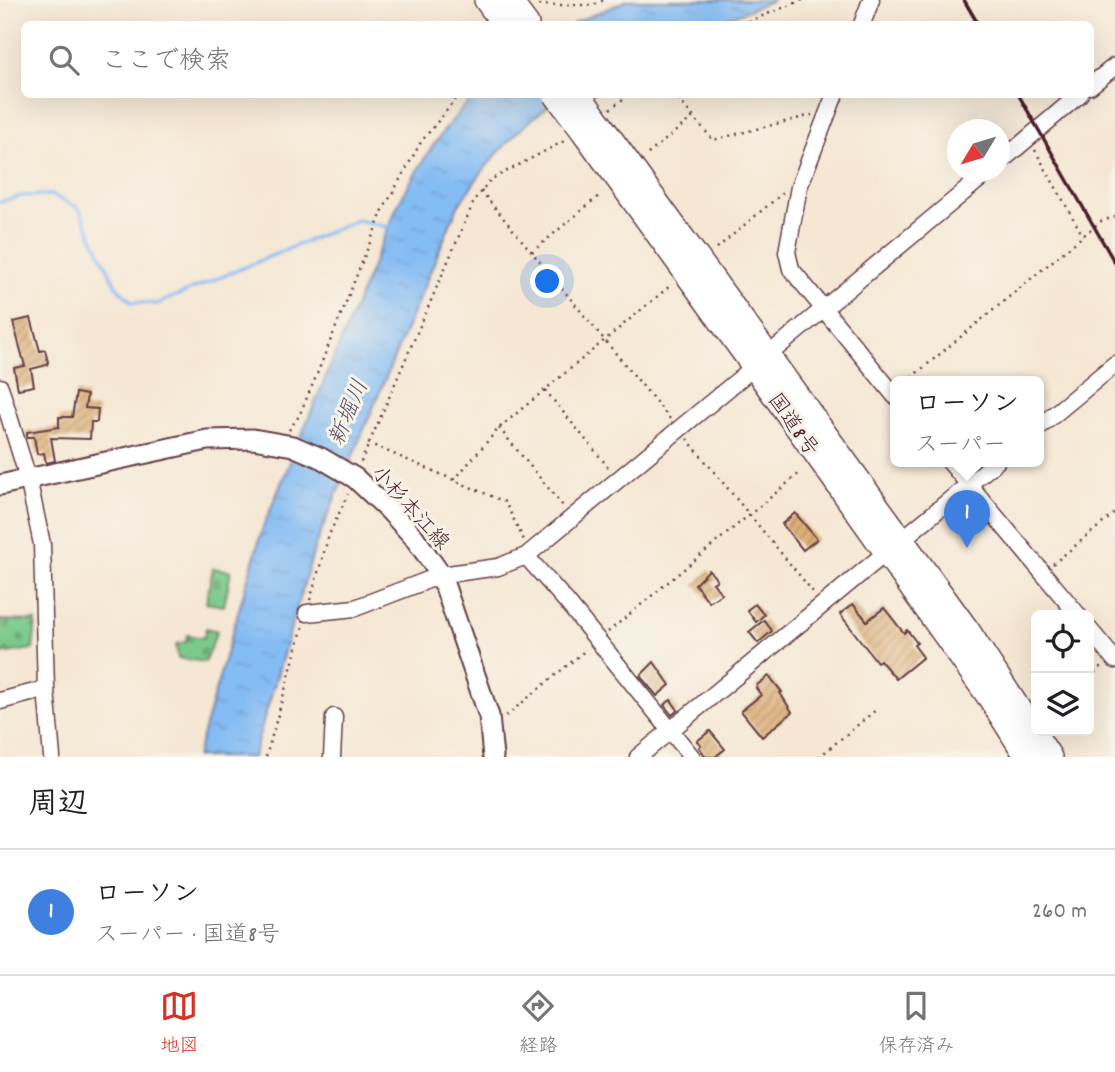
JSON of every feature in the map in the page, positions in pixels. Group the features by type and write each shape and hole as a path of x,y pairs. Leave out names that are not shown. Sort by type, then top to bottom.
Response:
{"highway":[{"path":"486,0 520,14"},
{"name":"国道8号","path":"559,98 591,127 893,546 1027,757"},
{"name":"国道8号","path":"580,98 591,127"},
{"name":"国道8号","path":"893,546 969,632 1050,757"}],"main road":[{"name":"小杉本江線","path":"0,485 206,440 253,439 286,445 321,457 352,476 414,537 441,575 489,716 493,757"}],"street":[{"path":"863,21 872,0"},
{"path":"1094,83 1115,66"},
{"path":"834,98 799,187 787,252 792,269 890,390"},
{"path":"1010,153 1075,98"},
{"path":"307,612 355,608 441,575 498,567 528,555 976,182"},
{"path":"1044,423 1115,364"},
{"path":"0,387 28,478 42,544 46,689 52,757"},
{"path":"954,467 1074,610"},
{"path":"638,757 990,467"},
{"path":"528,555 692,757"},
{"path":"1094,635 1115,660"},
{"path":"0,701 46,689"},
{"path":"332,757 334,717"}],"path":[{"path":"544,0 547,5"},
{"path":"520,14 547,5 593,5 604,0"},
{"path":"750,21 803,0"},
{"path":"286,445 383,210 421,142 457,98"},
{"path":"266,757 329,535 352,476 475,199 490,180 591,127 626,98"},
{"path":"677,98 713,140 829,111"},
{"path":"648,154 693,117"},
{"path":"1028,138 1083,236"},
{"path":"717,248 788,189 799,187"},
{"path":"481,191 823,603"},
{"path":"532,252 601,194"},
{"path":"913,376 1101,221 1115,217"},
{"path":"454,480 499,428 671,285"},
{"path":"545,390 618,479"},
{"path":"499,428 572,517"},
{"path":"368,443 505,502 528,555"},
{"path":"490,730 801,472"},
{"path":"1042,573 1115,513"},
{"path":"819,757 877,709"}],"green space":[{"path":"213,568 231,571 224,606 206,603"},
{"path":"0,620 36,621 33,649 0,654"},
{"path":"206,628 217,631 205,662 178,658 176,644 186,642 187,635 204,638"}],"water":[{"path":"628,0 774,0 721,21 579,21"},
{"name":"新堀川","path":"473,98 560,98 532,119 504,146 457,208 315,546 253,757 196,757 263,527 399,202 424,159"}],"building":[{"path":"31,318 40,351 45,350 48,362 47,365 31,369 34,386 18,389 14,368 25,366 13,322"},
{"path":"76,393 87,395 85,408 98,409 97,422 91,422 90,439 51,438 55,461 46,463 44,453 37,454 34,437 27,437 27,432 59,427 59,417 72,417"},
{"path":"795,513 817,539 803,550 782,524"},
{"path":"709,570 717,580 713,583 722,594 709,602 695,584"},
{"path":"755,604 764,615 756,622 747,610"},
{"path":"853,604 867,621 884,608 904,633 907,630 923,657 896,679 880,660 877,662 840,614"},
{"path":"764,620 772,631 758,643 749,632"},
{"path":"654,662 670,685 657,696 640,676"},
{"path":"769,676 782,692 780,693 792,712 762,737 741,711 761,695 757,685"},
{"path":"671,700 678,710 672,715 664,705"},
{"path":"710,731 725,749 715,757 706,757 697,741"}],"waterway":[{"path":"0,202 22,196 51,195 79,208 116,286 132,302 157,304 357,220 392,228"}],"railway":[{"path":"964,0 976,21"},
{"path":"1020,98 1115,263"}],"place":[{"name":"ローソン","path":"967,548"}]}
